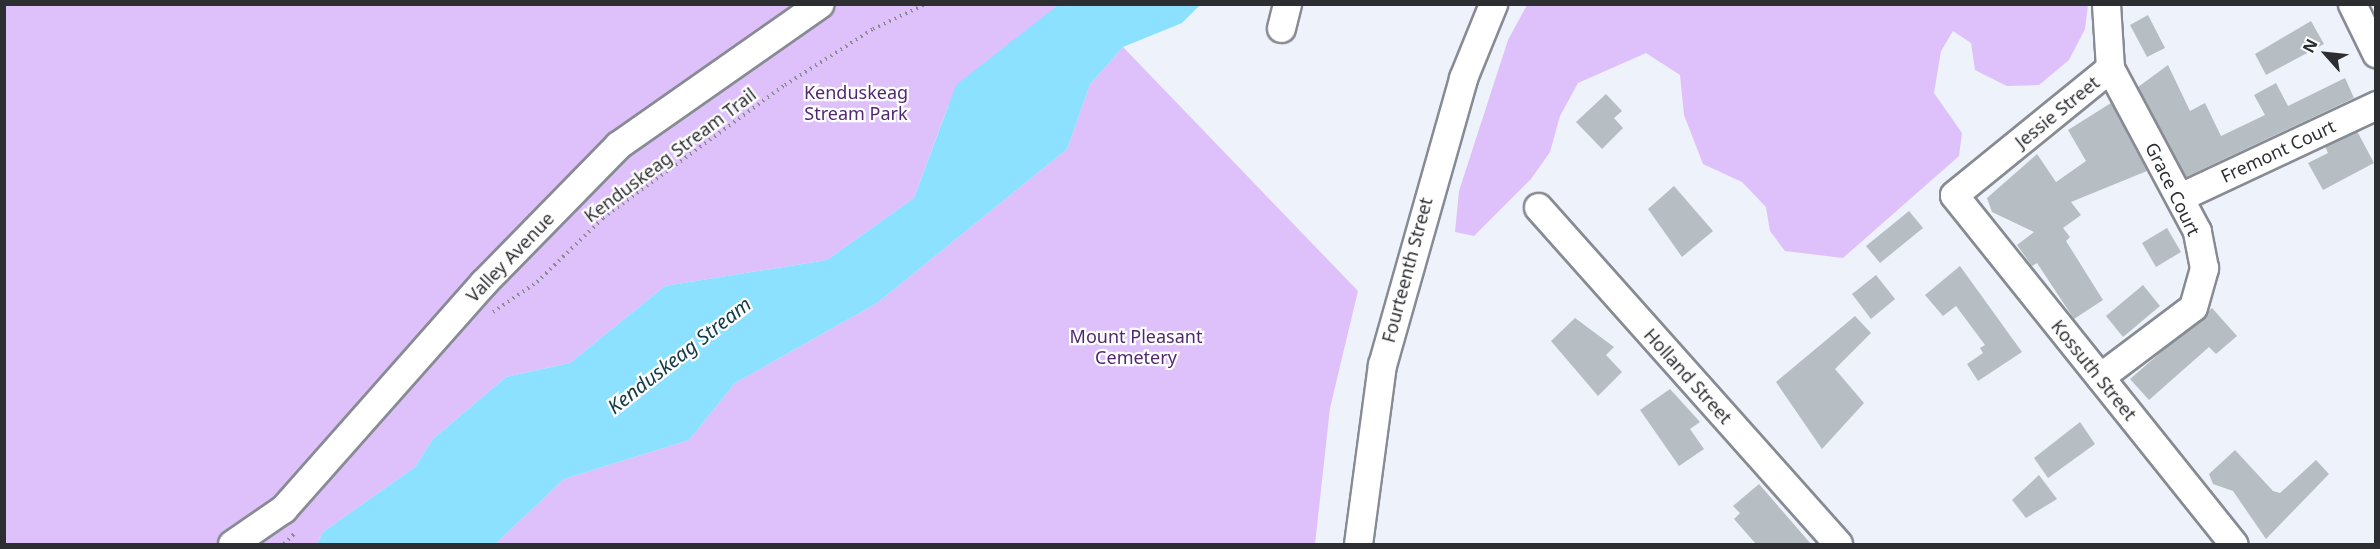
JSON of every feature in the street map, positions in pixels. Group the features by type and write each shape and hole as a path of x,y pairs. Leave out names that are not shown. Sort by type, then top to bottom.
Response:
{"street":[{"name":"Valley Avenue","path":"232,544 283,509 483,283 618,145 819,4"},
{"name":"Fourteenth Street","path":"1358,544 1382,365 1463,78 1493,4"},
{"name":"Jessie Street","path":"1954,195 2110,68 2106,4"},
{"path":"2352,4 2376,53"},
{"name":"Grace Court","path":"2100,377 2193,307 2204,268 2197,231 2110,68"},
{"name":"Fremont Court","path":"2180,197 2376,105"},
{"name":"Kossuth Street","path":"1954,195 2234,544"},
{"name":"Holland Street","path":"1538,207 1838,544"}],"path":[{"name":"Kenduskeag Stream Trail","path":"487,316 537,282 603,218 785,86 873,29 926,4"},
{"path":"284,544 302,525"}],"green space":[{"path":"1528,4 2088,5 2085,29 2069,60 2039,85 2007,86 1975,70 1971,43 1953,31 1941,51 1934,93 1962,133 1959,156 1843,258 1785,251 1770,231 1766,207 1742,182 1703,164 1684,115 1680,75 1646,53 1578,83 1560,116 1550,152 1531,179 1474,236 1455,232 1459,191 1508,40"},
{"name":"Kenduskeag Stream Park","path":"4,5 1059,5 948,106 914,198 827,260 665,286 570,363 506,377 433,439 415,467 323,532 317,544 5,544"},
{"name":"Mount Pleasant Cemetery","path":"1123,47 1358,291 1330,408 1315,544 495,544 564,479 689,440 735,383 877,303 1067,149 1090,84"}],"water":[{"name":"Kenduskeag Stream","path":"1058,5 1200,5 1182,23 1123,47 1090,84 1067,149 877,303 735,383 689,440 564,479 495,544 317,544 323,532 415,467 433,439 506,377 570,363 665,286 827,260 914,198 956,85"}],"building":[{"path":"2148,15 2165,48 2147,57 2130,25"},
{"path":"2311,21 2324,44 2266,75 2255,54"},
{"path":"2168,65 2190,111 2205,103 2221,136 2265,115 2254,95 2276,83 2288,106 2345,78 2354,98 2186,177 2138,87"},
{"path":"1606,94 1622,111 1614,118 1623,128 1602,149 1576,122"},
{"path":"2111,103 2147,171 2071,202 2081,215 2063,228 2070,237 2066,241 2103,300 2074,319 2037,263 2032,266 2017,245 2034,232 1992,212 1987,198 2037,154 2056,182 2086,161 2068,130"},
{"path":"2357,131 2374,163 2323,190 2308,163 2328,153 2325,146"},
{"path":"1674,186 1713,231 1682,257 1648,209"},
{"path":"1909,211 1923,228 1880,263 1866,246"},
{"path":"2167,228 2181,252 2156,267 2142,243"},
{"path":"1960,266 2022,352 1978,381 1967,364 1983,353 1980,348 1985,345 1956,306 1943,316 1925,295"},
{"path":"1876,275 1895,299 1871,319 1852,294"},
{"path":"2143,285 2160,306 2123,337 2106,316"},
{"path":"2212,308 2237,336 2216,354 2209,347 2149,400 2130,379"},
{"path":"1855,316 1871,333 1835,369 1864,403 1822,449 1776,382"},
{"path":"1575,318 1614,347 1606,355 1622,372 1598,396 1551,341"},
{"path":"1670,389 1700,422 1690,429 1704,449 1679,466 1640,410"},
{"path":"2080,422 2095,444 2048,478 2034,458"},
{"path":"2235,450 2273,491 2280,493 2316,460 2329,474 2266,539 2233,491 2213,484 2209,474"},
{"path":"2039,475 2057,499 2026,518 2012,500"},
{"path":"1759,484 1811,544 1756,544 1734,519 1740,513 1733,506"}]}
